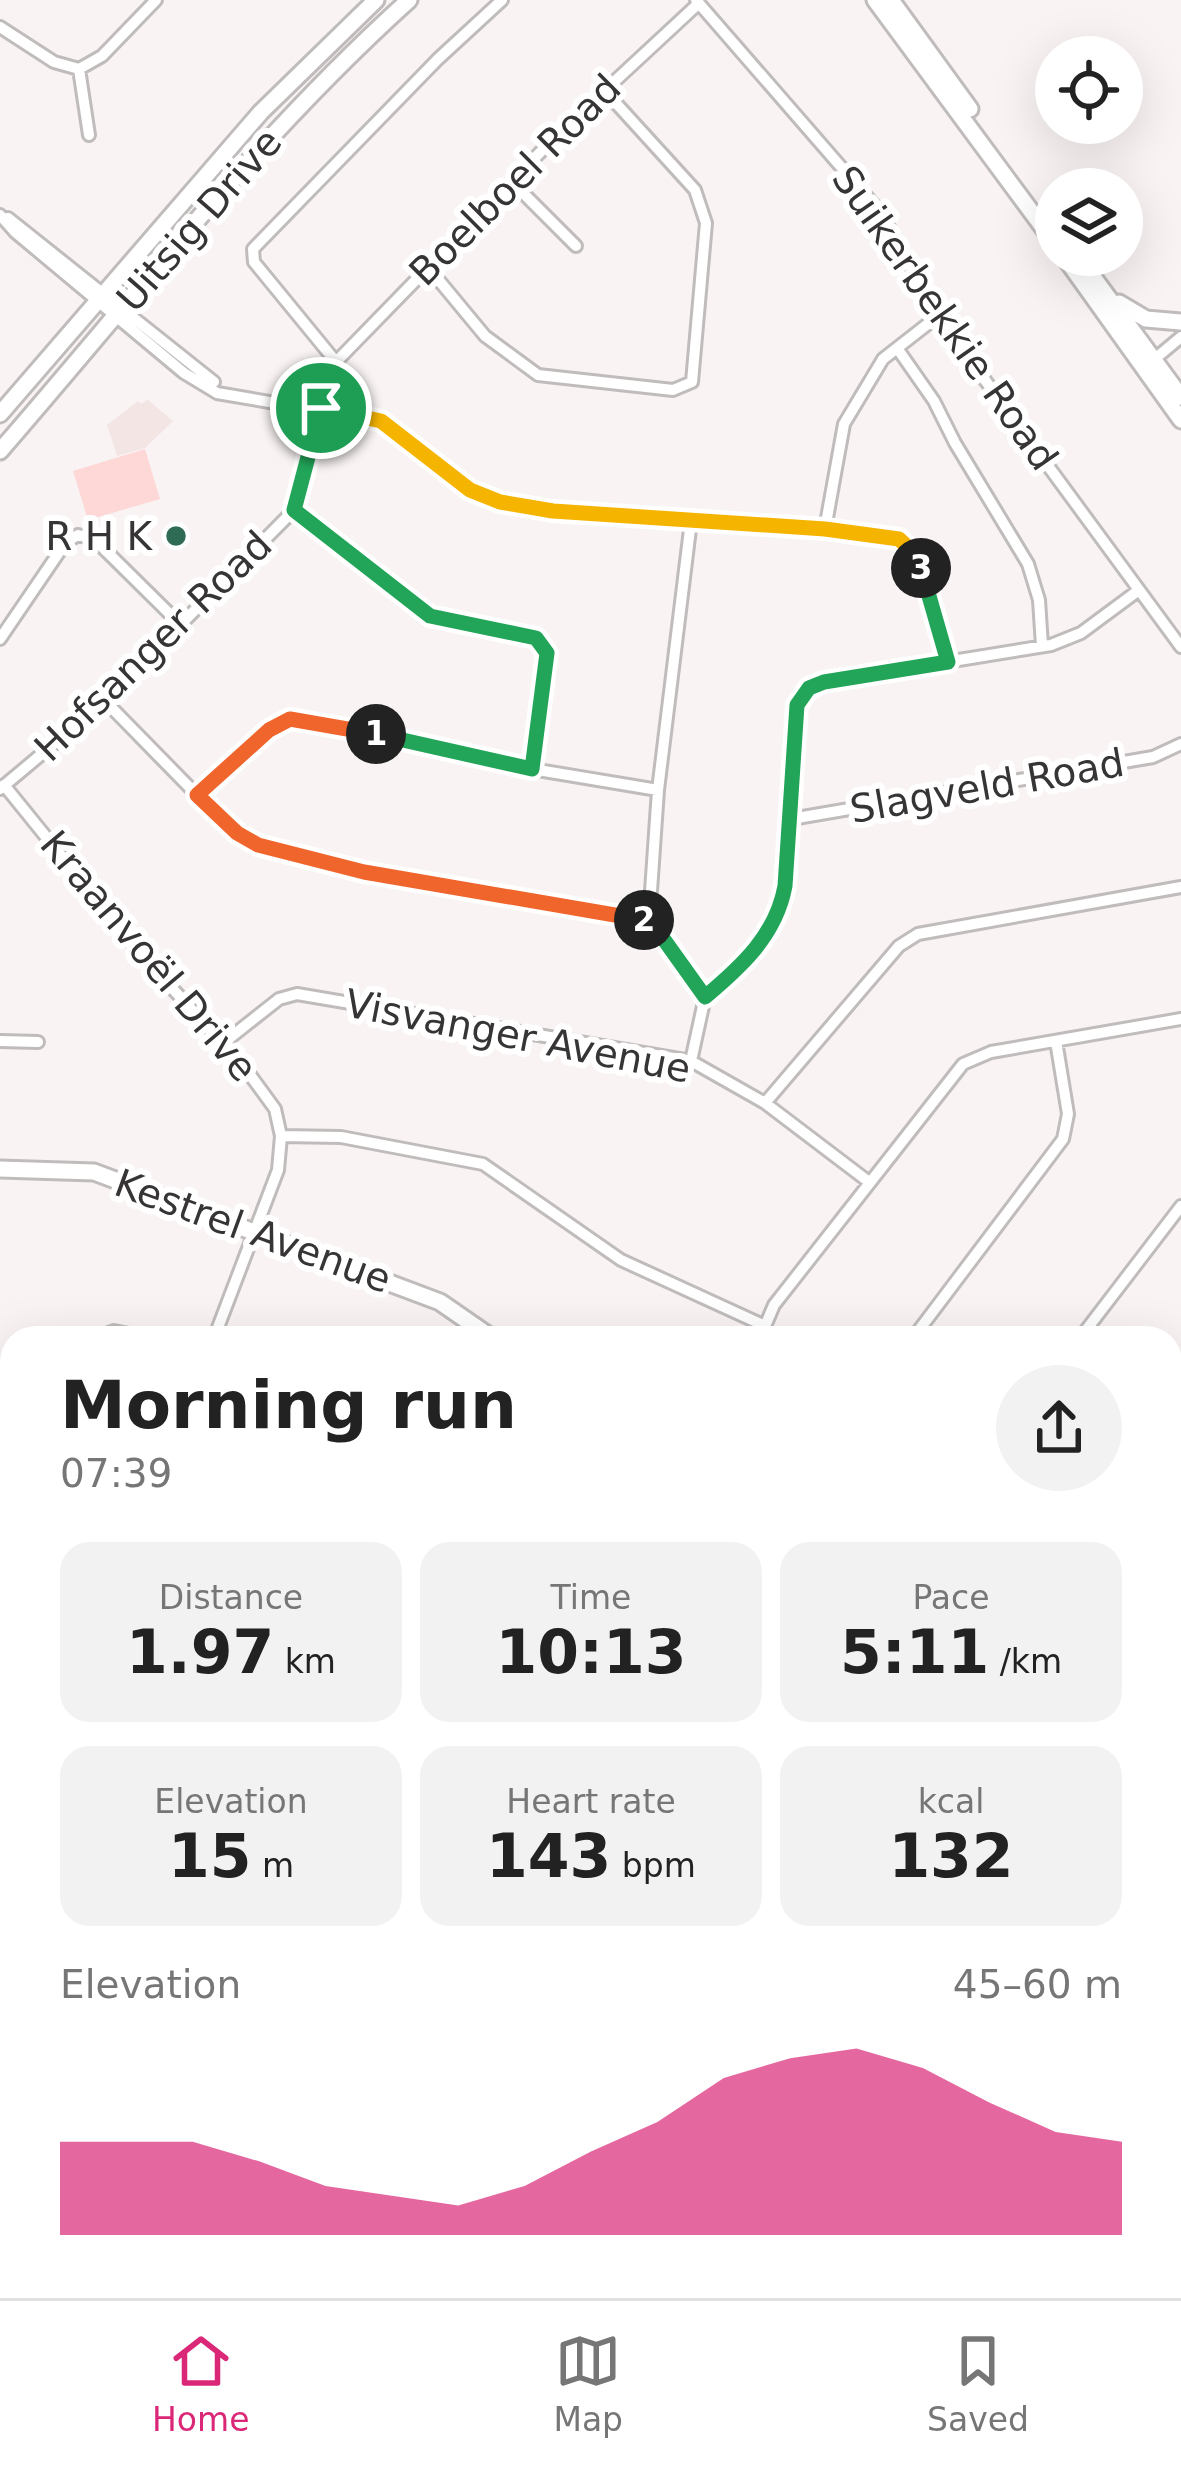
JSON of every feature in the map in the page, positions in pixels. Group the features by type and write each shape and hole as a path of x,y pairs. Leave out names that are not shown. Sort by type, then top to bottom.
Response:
{"main road":[{"name":"Uitsig Drive","path":"0,414 261,112 376,0"},
{"name":"Uitsig Drive","path":"0,451 294,110 409,0"},
{"path":"875,0 1035,217"},
{"path":"891,0 1035,197"},
{"path":"1080,276 1181,397"},
{"path":"1092,276 1181,420"},
{"path":"1099,285 1147,320 1181,322"},
{"name":"Kestrel Avenue","path":"0,1169 94,1172 440,1302 475,1326"}],"street":[{"path":"0,27 58,64 79,68 102,56 156,0"},
{"path":"336,362 254,262 256,245 502,0"},
{"name":"Boelboel Road","path":"336,362 427,266 698,1"},
{"name":"Suikerbekkie Road","path":"698,1 881,212 938,316 1181,647"},
{"path":"79,68 89,136"},
{"path":"427,266 485,337 543,378 673,390 692,382 706,223 702,204 695,190 604,90"},
{"path":"512,182 576,246"},
{"path":"0,214 119,315 236,396 381,421 470,490 500,502 553,511 825,529 899,539 919,562 948,662"},
{"path":"825,529 844,424 878,365 938,316"},
{"path":"1149,363 1181,338"},
{"path":"897,348 934,401 1028,564 1040,601 1042,646"},
{"name":"Hofsanger Road","path":"2,787 105,701 294,510 336,362"},
{"path":"294,510 430,616 542,643 547,653 532,769"},
{"path":"691,521 658,790 650,920 705,997"},
{"path":"0,639 66,542 78,535 94,539 182,626"},
{"path":"691,1061 705,997 740,967 779,913 791,819 797,705 802,694 824,682 1042,646 1082,633 1139,590"},
{"path":"105,701 237,833 258,845 364,872 650,920"},
{"path":"197,795 269,730 290,719 658,790"},
{"name":"Slagveld Road","path":"791,819 1153,757 1181,744"},
{"name":"Kraanvoël Drive","path":"2,787 140,953 261,1086 275,1109 281,1136"},
{"path":"765,1103 899,946 918,934 1181,887"},
{"name":"Visvanger Avenue","path":"222,1044 278,999 297,994 691,1061 765,1103 868,1182"},
{"path":"764,1326 774,1305 963,1064 991,1052 1181,1019"},
{"path":"0,1041 38,1042"},
{"path":"922,1326 1064,1138 1068,1114 1056,1041"},
{"path":"219,1326 278,1170 281,1136 341,1137 483,1164 621,1260 752,1326"},
{"path":"1088,1326 1181,1206"}],"shaded area":[{"path":"148,400 173,421 145,448 117,456 107,425 138,401"},
{"path":"145,449 160,499 88,520 73,471"}],"place":[{"name":"R H K","path":"176,536"}],"route":[{"path":"321,408 381,421 470,490 500,502 553,511 825,529 899,539 916,555 948,662 824,682 802,694 797,705 791,819 779,913 740,967 705,997 650,920 364,872 258,845 237,833 197,795 269,730 290,719 532,769 547,653 542,643 430,616 294,510 321,408"}]}
